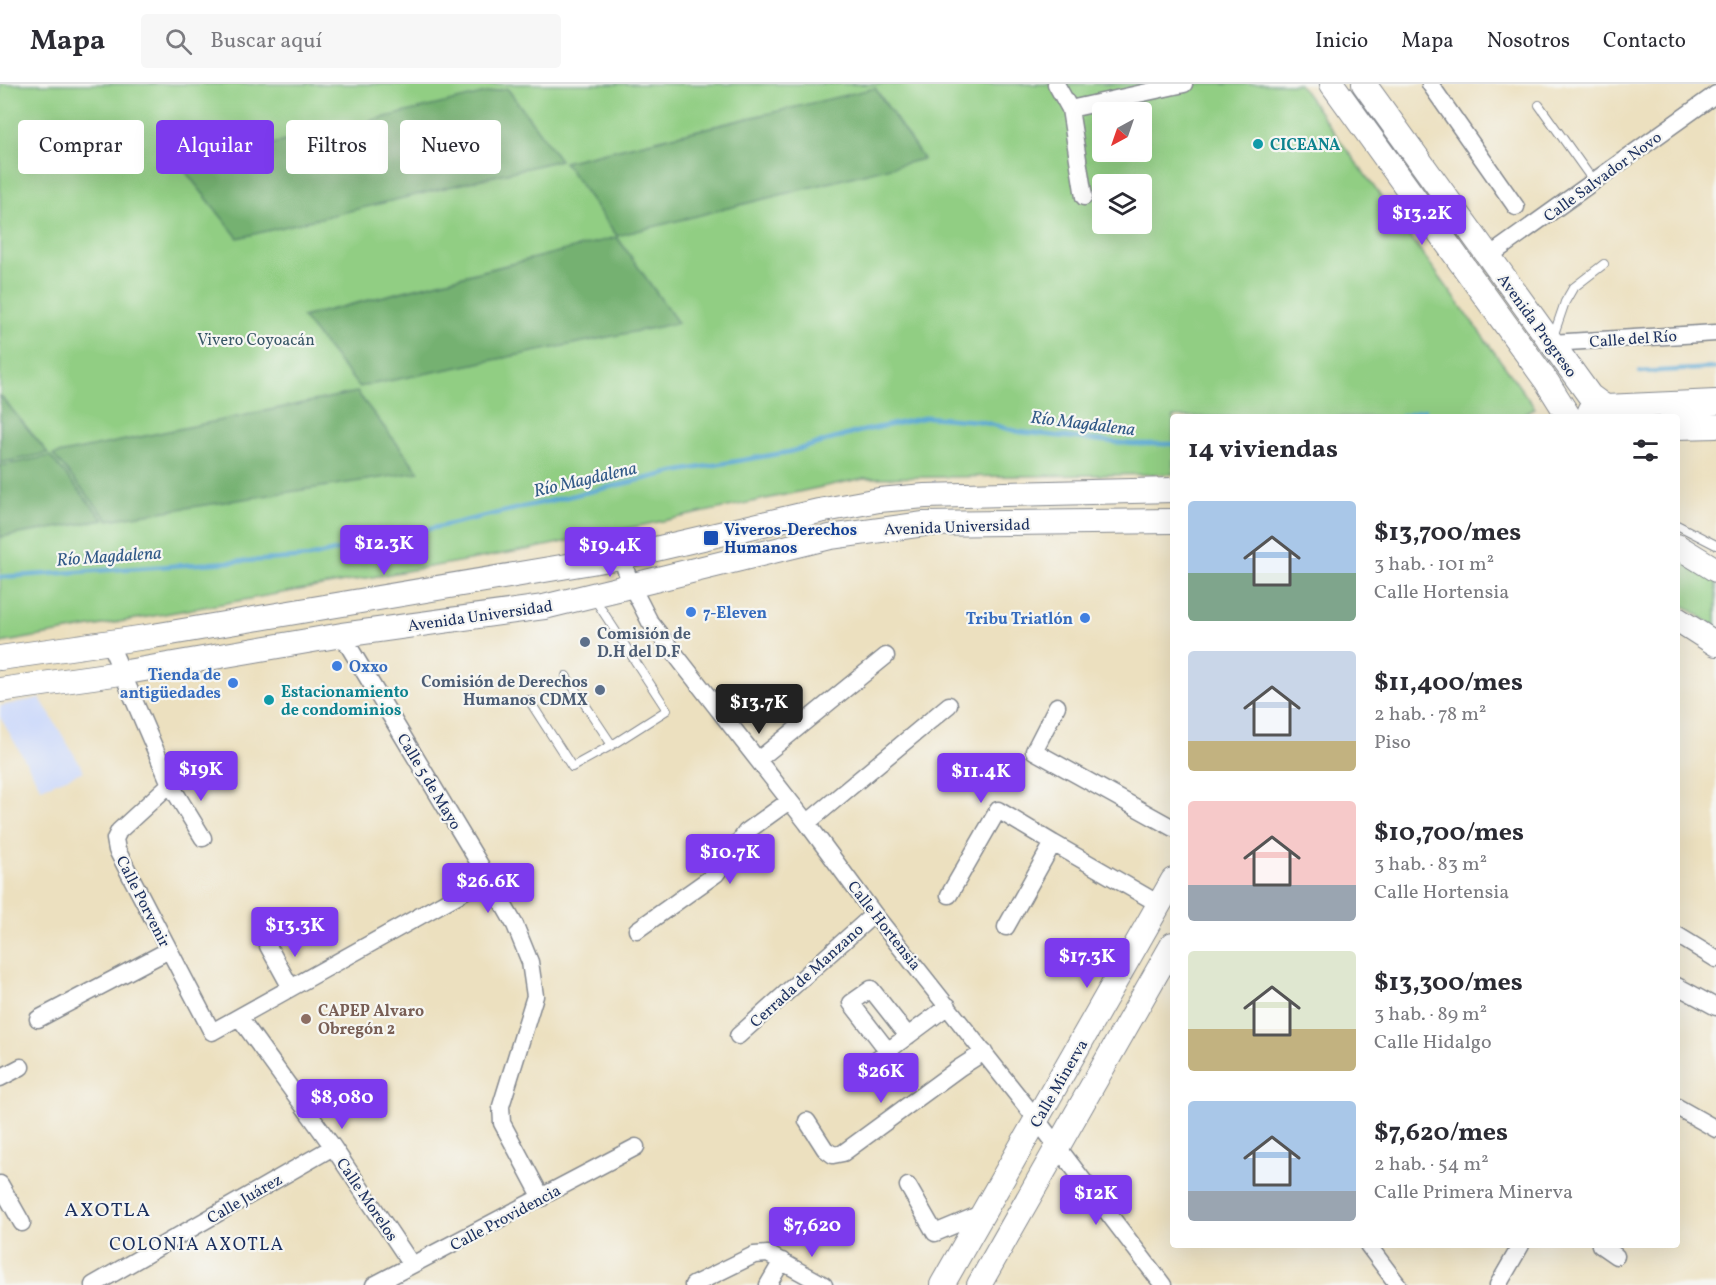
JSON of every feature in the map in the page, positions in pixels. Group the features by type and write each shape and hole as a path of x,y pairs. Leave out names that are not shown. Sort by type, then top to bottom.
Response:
{"main road":[{"name":"Avenida Progreso","path":"1332,84 1569,414"},
{"name":"Avenida Progreso","path":"1364,84 1590,396 1606,412"},
{"path":"1606,412 1716,402"},
{"path":"1680,427 1716,426"},
{"name":"Avenida Universidad","path":"0,658 153,636 621,557 819,511 879,500 925,496 1170,490"},
{"name":"Avenida Universidad","path":"0,690 121,673 342,635 544,607 830,537 885,528 924,525 1170,520"},
{"path":"1680,548 1716,570"},
{"path":"1680,621 1716,644"},
{"path":"153,636 162,666"},
{"name":"Calle Minerva","path":"942,1285 1170,885"},
{"name":"Calle Minerva","path":"978,1285 1170,949"}],"street":[{"path":"1056,84 1070,109 1084,197"},
{"path":"1070,109 1184,84"},
{"path":"1430,84 1516,207"},
{"name":"Calle Salvador Novo","path":"1488,257 1716,94"},
{"name":"Calle del Río","path":"1551,343 1716,333"},
{"name":"Calle Hortensia","path":"621,557 632,587 650,622 1163,1285"},
{"name":"Calle 5 de Mayo","path":"342,635 488,878 515,925 530,962 535,996 500,1114 502,1123 542,1198"},
{"path":"109,642 170,784 203,838"},
{"path":"758,759 886,656"},
{"path":"807,823 949,705"},
{"path":"1058,706 1034,751 1170,826"},
{"name":"Calle Porvenir","path":"170,784 119,831 116,839 117,850 212,1032 239,1017"},
{"path":"638,930 716,874 746,832 789,801"},
{"path":"949,895 998,810 1159,904"},
{"path":"1006,927 1053,843"},
{"path":"239,1017 488,878"},
{"name":"Cerrada de Manzano","path":"738,1036 874,914"},
{"path":"1680,937 1716,959"},
{"path":"268,946 291,988"},
{"path":"38,1019 169,950"},
{"path":"1680,988 1716,1007"},
{"path":"888,1051 851,1003 872,989 908,1036"},
{"path":"858,1073 948,1006"},
{"name":"Calle Morelos","path":"239,1017 333,1147 412,1265"},
{"path":"807,1121 825,1149 833,1155 843,1153 958,1068 984,1052"},
{"path":"0,1078 21,1067"},
{"path":"1680,1109 1716,1129"},
{"name":"Calle Juárez","path":"93,1285 333,1147"},
{"name":"Calle Providencia","path":"374,1285 397,1280 412,1265 636,1147"},
{"path":"0,1184 22,1223"},
{"path":"908,1186 935,1233 983,1213"},
{"path":"1370,1248 1398,1285"},
{"path":"1498,1285 1519,1248"},
{"path":"1605,1248 1617,1256"},
{"path":"693,1285 754,1255 768,1254 824,1285"},
{"path":"768,1285 782,1261"}],"lane":[{"path":"1539,105 1594,182"},
{"path":"1551,343 1565,302 1573,288 1604,264"},
{"path":"1680,527 1716,545"},
{"path":"529,700 572,767 667,710 592,596"},
{"path":"566,676 612,745"}],"shaded area":[{"path":"40,698 84,771 41,788 0,717 0,706"}],"green space":[{"name":"Vivero Coyoacán","path":"0,84 1299,84 1535,408 1523,414 1170,414 1170,474 864,478 531,549 0,643"},
{"path":"507,88 560,160 238,238 187,174 274,174 274,144 286,141 286,174 388,174 388,120 373,120"},
{"path":"875,88 923,159 617,236 564,162"},
{"path":"617,237 678,323 359,387 302,317"},
{"path":"357,392 419,472 108,520 53,455"},
{"path":"0,395 48,453 0,463"},
{"path":"50,456 104,520 0,537 0,466"},
{"path":"1680,557 1716,580 1716,627 1680,603"}],"waterway":[{"name":"Río Magdalena","path":"1640,372 1716,368"},
{"name":"Río Magdalena","path":"1411,414 1425,410"},
{"name":"Río Magdalena","path":"0,577 309,557 674,472 789,452 857,432 928,417 978,421 1020,432 1132,444 1170,444"}],"place":[{"name":"CICEANA","path":"1258,144"},
{"name":"Viveros-Derechos Humanos","path":"711,538"},
{"name":"7-Eleven","path":"691,612"},
{"name":"Tribu Triatlón","path":"1085,618"},
{"name":"Comisión de D.H del D.F","path":"585,642"},
{"name":"Oxxo","path":"337,666"},
{"name":"Tienda de antigüedades","path":"233,683"},
{"name":"Comisión de Derechos Humanos CDMX","path":"600,690"},
{"name":"Estacionamiento de condominios","path":"269,700"},
{"name":"CAPEP Alvaro Obregón 2","path":"306,1019"}],"district":[{"name":"AXOTLA","path":"108,1209"},
{"name":"COLONIA AXOTLA","path":"197,1244"}]}
